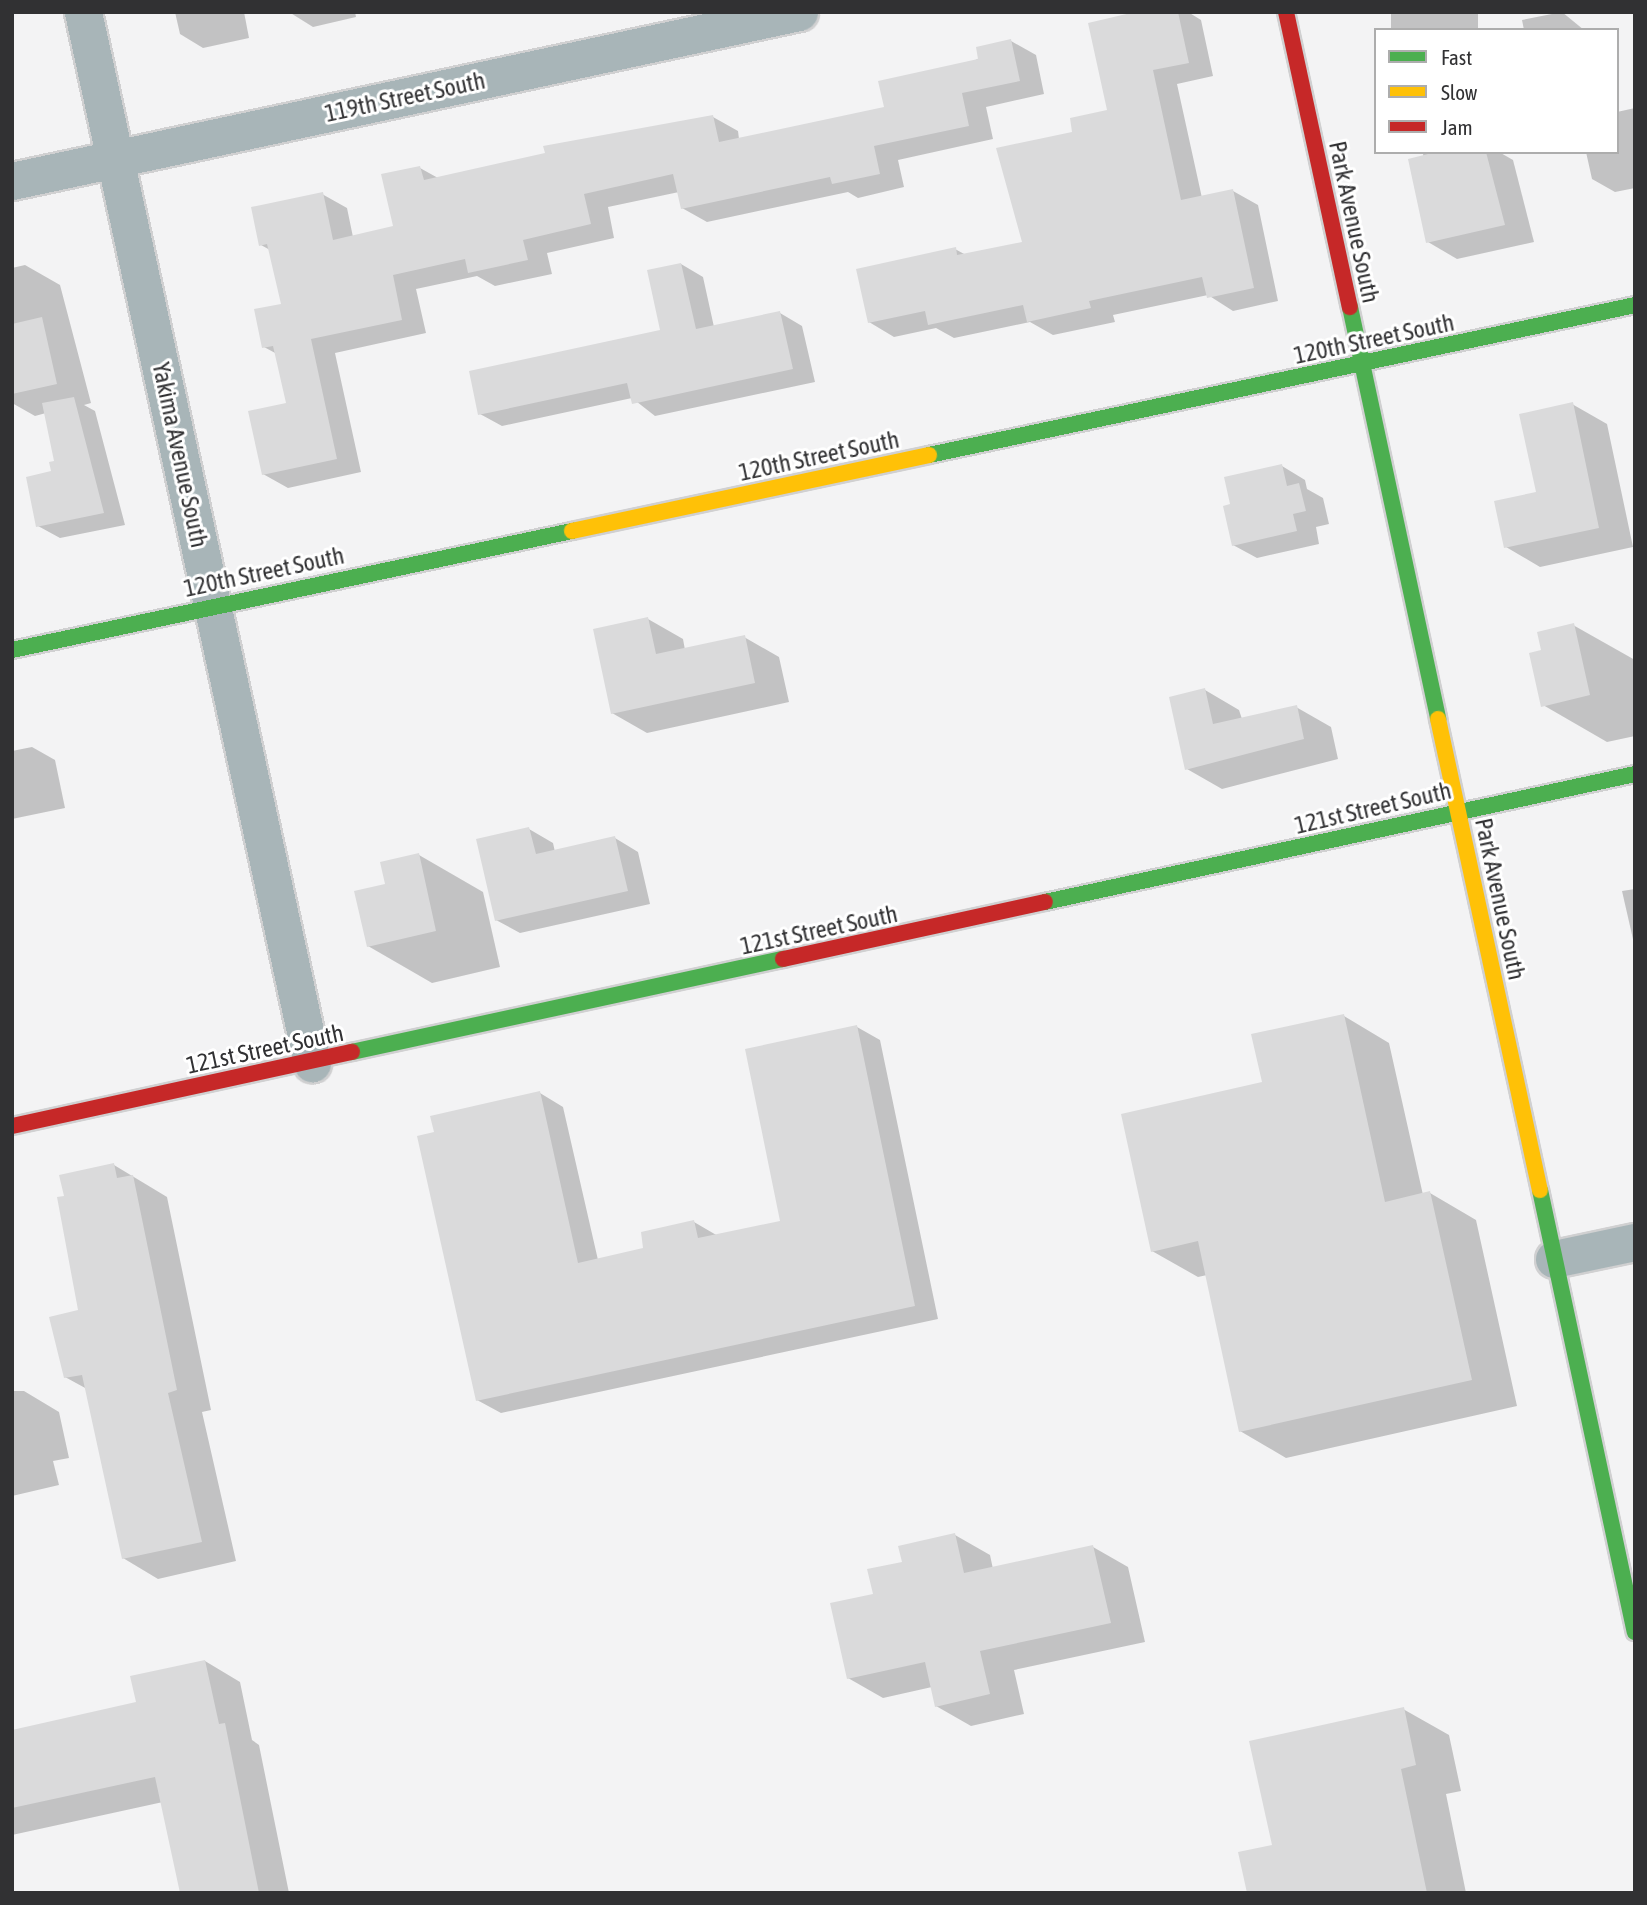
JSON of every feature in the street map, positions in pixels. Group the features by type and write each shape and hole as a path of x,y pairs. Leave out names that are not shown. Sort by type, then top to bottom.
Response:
{"street":[{"name":"Yakima Avenue South","path":"83,12 312,1063"},
{"name":"119th Street South","path":"12,181 799,12"},
{"name":"Park Avenue South","path":"1286,12 1635,1632"},
{"name":"120th Street South","path":"12,650 1635,305"},
{"name":"121st Street South","path":"12,1126 1635,774"},
{"path":"1554,1259 1635,1242"}],"building":[{"path":"1135,12 1178,12 1189,63 1153,70 1181,200 1233,189 1254,288 1207,298 1202,277 1089,301 1091,308 1027,322 1023,305 928,325 925,311 868,323 856,269 956,247 957,255 1022,242 996,148 1072,132 1070,118 1107,110 1088,23"},
{"path":"1011,39 1020,81 962,93 969,126 874,146 880,174 832,184 830,177 681,209 673,174 584,194 591,224 523,240 528,260 468,273 465,259 393,275 402,320 311,339 337,459 262,475 248,411 286,403 273,346 262,348 254,309 281,304 267,244 259,246 251,207 323,192 333,240 393,226 381,174 420,166 424,180 545,153 543,146 713,115 719,142 884,107 878,81 978,59 976,47"},
{"path":"1428,154 1487,154 1505,225 1426,243 1408,159"},
{"path":"681,263 696,329 780,311 793,369 632,404 627,383 478,415 469,371 660,330 647,270"},
{"path":"42,317 57,384 12,394 12,324"},
{"path":"74,397 104,513 36,527 26,477 51,471 49,462 54,461 42,403"},
{"path":"1573,402 1599,528 1504,548 1494,501 1536,492 1519,414"},
{"path":"1282,464 1287,486 1299,483 1306,511 1293,514 1297,531 1232,546 1223,506 1230,504 1224,477"},
{"path":"648,617 656,654 745,635 755,683 611,714 593,629"},
{"path":"1574,623 1590,695 1541,707 1529,653 1541,650 1537,632"},
{"path":"1205,688 1213,724 1297,705 1304,739 1185,770 1169,697"},
{"path":"529,827 536,854 615,836 628,891 495,921 476,839"},
{"path":"419,853 436,931 367,947 354,891 385,884 380,862"},
{"path":"1344,1014 1385,1202 1430,1191 1472,1380 1239,1432 1198,1241 1151,1252 1121,1114 1262,1082 1251,1034"},
{"path":"857,1025 915,1306 476,1401 417,1136 434,1132 430,1116 540,1091 578,1263 643,1248 641,1232 694,1220 698,1238 780,1221 745,1049"},
{"path":"114,1163 117,1178 133,1175 177,1390 168,1393 202,1542 122,1559 82,1375 64,1378 49,1317 78,1310 57,1197 64,1196 59,1175"},
{"path":"955,1533 964,1573 1093,1545 1111,1623 980,1651 990,1694 935,1707 925,1662 847,1679 830,1603 873,1594 867,1569 902,1562 898,1546"},
{"path":"205,1660 219,1724 225,1723 259,1893 180,1893 155,1777 12,1808 12,1730 136,1702 130,1676"},
{"path":"1404,1707 1416,1765 1401,1769 1427,1893 1247,1893 1238,1852 1272,1845 1249,1741"}],"traffic: fast":[{"path":"929,455 1635,305"},
{"path":"1350,307 1438,719"},
{"path":"12,650 572,531"},
{"path":"1045,902 1635,774"},
{"path":"352,1052 783,959"},
{"path":"1540,1190 1635,1632"}],"traffic: slow":[{"path":"572,531 929,455"},
{"path":"1438,719 1540,1190"}],"traffic: jam":[{"path":"1286,12 1350,307"},
{"path":"783,959 1045,902"},
{"path":"12,1126 352,1052"}]}
